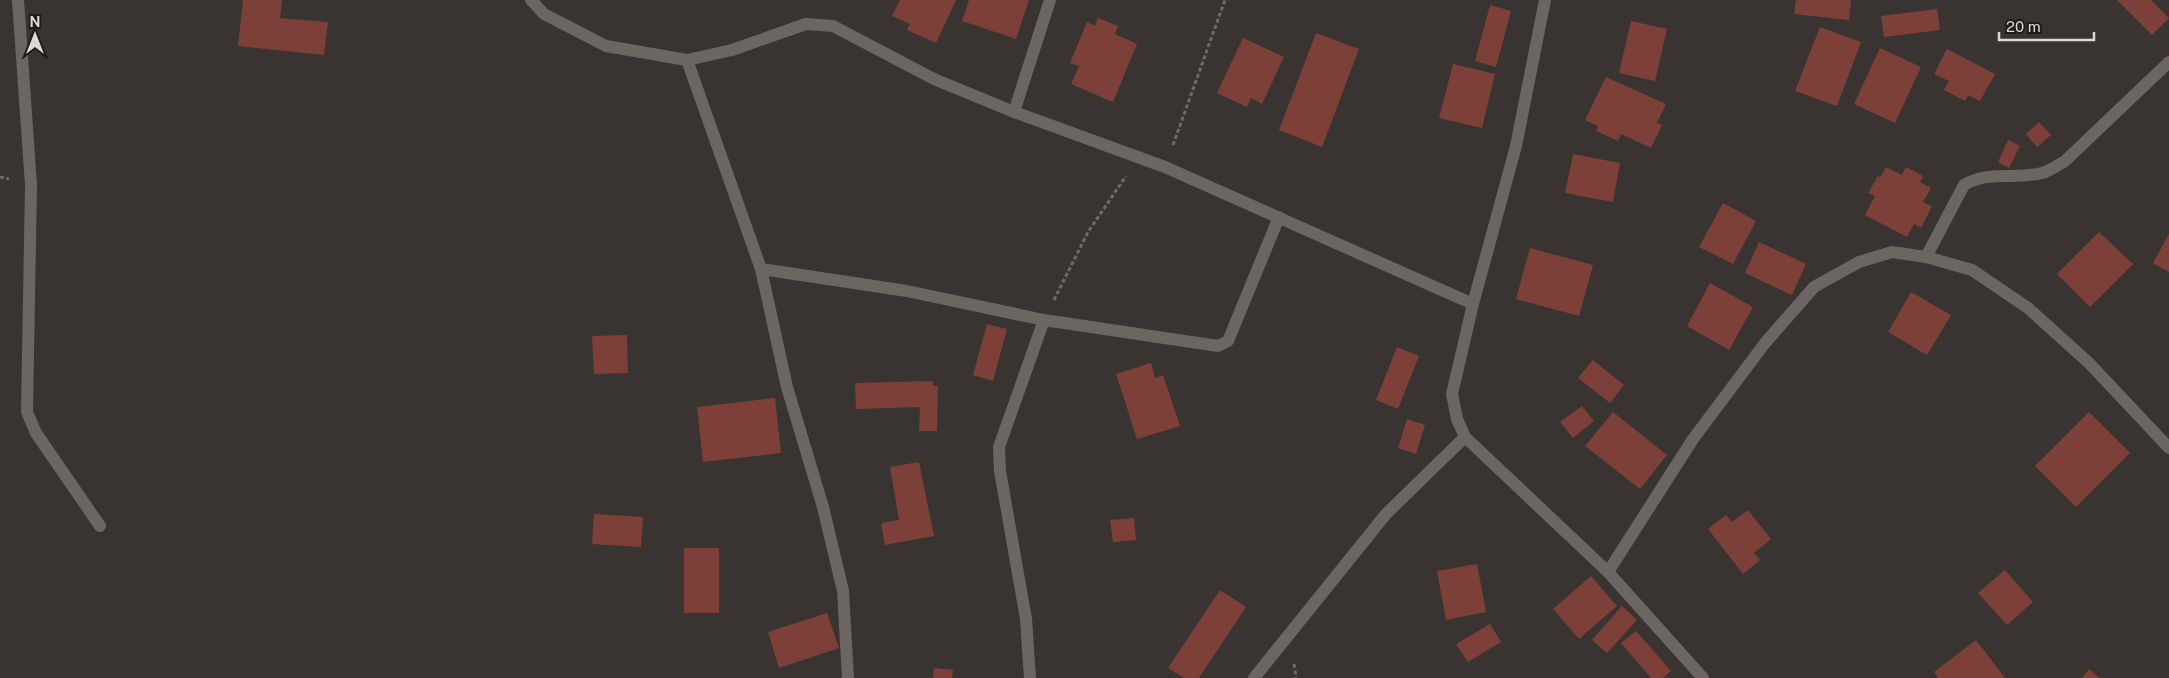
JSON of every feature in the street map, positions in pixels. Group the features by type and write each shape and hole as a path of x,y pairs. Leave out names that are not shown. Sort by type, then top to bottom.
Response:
{"street":[{"path":"18,0 31,185 27,412 36,432 100,526"},
{"path":"532,0 544,14 606,46 687,60 732,50 794,28 820,23 847,31 934,80 1014,112 1165,167 1473,304"},
{"path":"1014,112 1050,0"},
{"path":"1546,0 1516,146 1473,304 1452,394 1457,419 1465,437 1608,572 1701,677"},
{"path":"687,60 761,269 787,386 823,507 843,591 848,678"},
{"path":"1926,256 1964,185 1975,179 1986,177 2043,173 2064,162 2169,62"},
{"path":"761,269 907,291 1044,320 1218,346 1228,341 1279,217"},
{"path":"1608,572 1694,439 1765,343 1814,287 1859,262 1892,252 1926,256 1972,270 2028,308 2089,363 2169,448"},
{"path":"1030,678 1026,619 1000,471 999,447 1044,320"},
{"path":"1254,678 1386,514 1465,437"}],"path":[{"path":"1165,167 1225,0"},
{"path":"1044,320 1088,232 1140,157"}],"building":[{"path":"243,0 282,0 280,18 328,22 324,55 238,46"},
{"path":"900,0 956,0 936,43 907,30 910,24 892,16"},
{"path":"969,0 1029,0 1016,39 962,21"},
{"path":"1796,0 1851,0 1849,20 1794,14"},
{"path":"2117,0 2151,0 2169,18 2152,35"},
{"path":"1490,5 1511,11 1496,67 1475,61"},
{"path":"1937,9 1940,30 1884,37 1881,16"},
{"path":"1098,18 1118,26 1115,34 1137,44 1113,102 1071,84 1079,66 1070,63 1087,22 1095,26"},
{"path":"1631,21 1667,29 1655,81 1619,73"},
{"path":"1820,27 1861,42 1837,106 1795,91"},
{"path":"1316,33 1359,49 1322,147 1279,130"},
{"path":"1243,38 1284,57 1262,104 1251,98 1247,107 1217,93"},
{"path":"1880,48 1921,67 1895,123 1854,104"},
{"path":"1947,49 1995,74 1980,101 1968,95 1965,101 1944,90 1949,81 1934,74"},
{"path":"1453,64 1495,74 1482,128 1439,118"},
{"path":"1606,77 1666,104 1657,123 1662,125 1651,148 1621,134 1618,141 1596,131 1598,126 1585,120"},
{"path":"2039,122 2051,135 2037,147 2026,134"},
{"path":"2008,140 2020,146 2009,168 1998,162"},
{"path":"1573,154 1620,163 1613,202 1565,193"},
{"path":"1886,167 1902,175 1906,167 1923,176 1920,182 1931,188 1923,202 1932,206 1921,228 1914,224 1907,237 1865,215 1875,196 1868,193"},
{"path":"1723,203 1756,221 1733,264 1699,247"},
{"path":"2099,232 2133,264 2090,307 2057,274"},
{"path":"2169,234 2169,272 2153,263"},
{"path":"1759,242 1806,264 1792,295 1745,273"},
{"path":"1530,248 1593,265 1579,316 1516,299"},
{"path":"1710,283 1753,307 1729,350 1687,326"},
{"path":"1911,292 1951,315 1927,355 1888,332"},
{"path":"987,324 1007,329 993,381 973,375"},
{"path":"627,335 628,373 594,374 592,336"},
{"path":"1397,347 1419,356 1398,409 1376,400"},
{"path":"1593,360 1624,385 1610,403 1578,378"},
{"path":"1151,363 1155,378 1163,375 1180,426 1137,439 1116,374"},
{"path":"933,381 933,386 938,386 937,431 919,431 920,407 856,409 855,383"},
{"path":"775,398 781,453 703,462 697,407"},
{"path":"1582,406 1594,421 1573,438 1560,422"},
{"path":"1613,412 1667,455 1640,489 1585,446"},
{"path":"2089,412 2130,453 2076,507 2035,466"},
{"path":"1407,419 1425,425 1416,454 1398,448"},
{"path":"919,462 934,536 885,545 881,523 899,520 890,467"},
{"path":"1748,510 1771,539 1754,553 1760,560 1743,574 1708,529 1726,515 1732,522"},
{"path":"594,514 643,517 641,547 592,544"},
{"path":"1134,518 1136,540 1113,542 1110,520"},
{"path":"684,548 719,548 719,613 684,613"},
{"path":"1477,564 1486,612 1446,620 1437,571"},
{"path":"2005,570 2033,602 2007,625 1978,593"},
{"path":"1591,576 1617,606 1579,639 1553,609"},
{"path":"1220,590 1246,607 1199,678 1184,678 1168,668"},
{"path":"1622,606 1637,620 1607,653 1592,640"},
{"path":"827,613 839,648 779,668 768,632"},
{"path":"1490,624 1501,642 1468,662 1456,644"},
{"path":"1636,631 1671,671 1663,678 1651,678 1621,643"},
{"path":"1976,640 2005,678 1938,678 1934,672"},
{"path":"934,668 953,670 952,678 933,678"},
{"path":"2089,669 2100,678 2082,678"}]}
